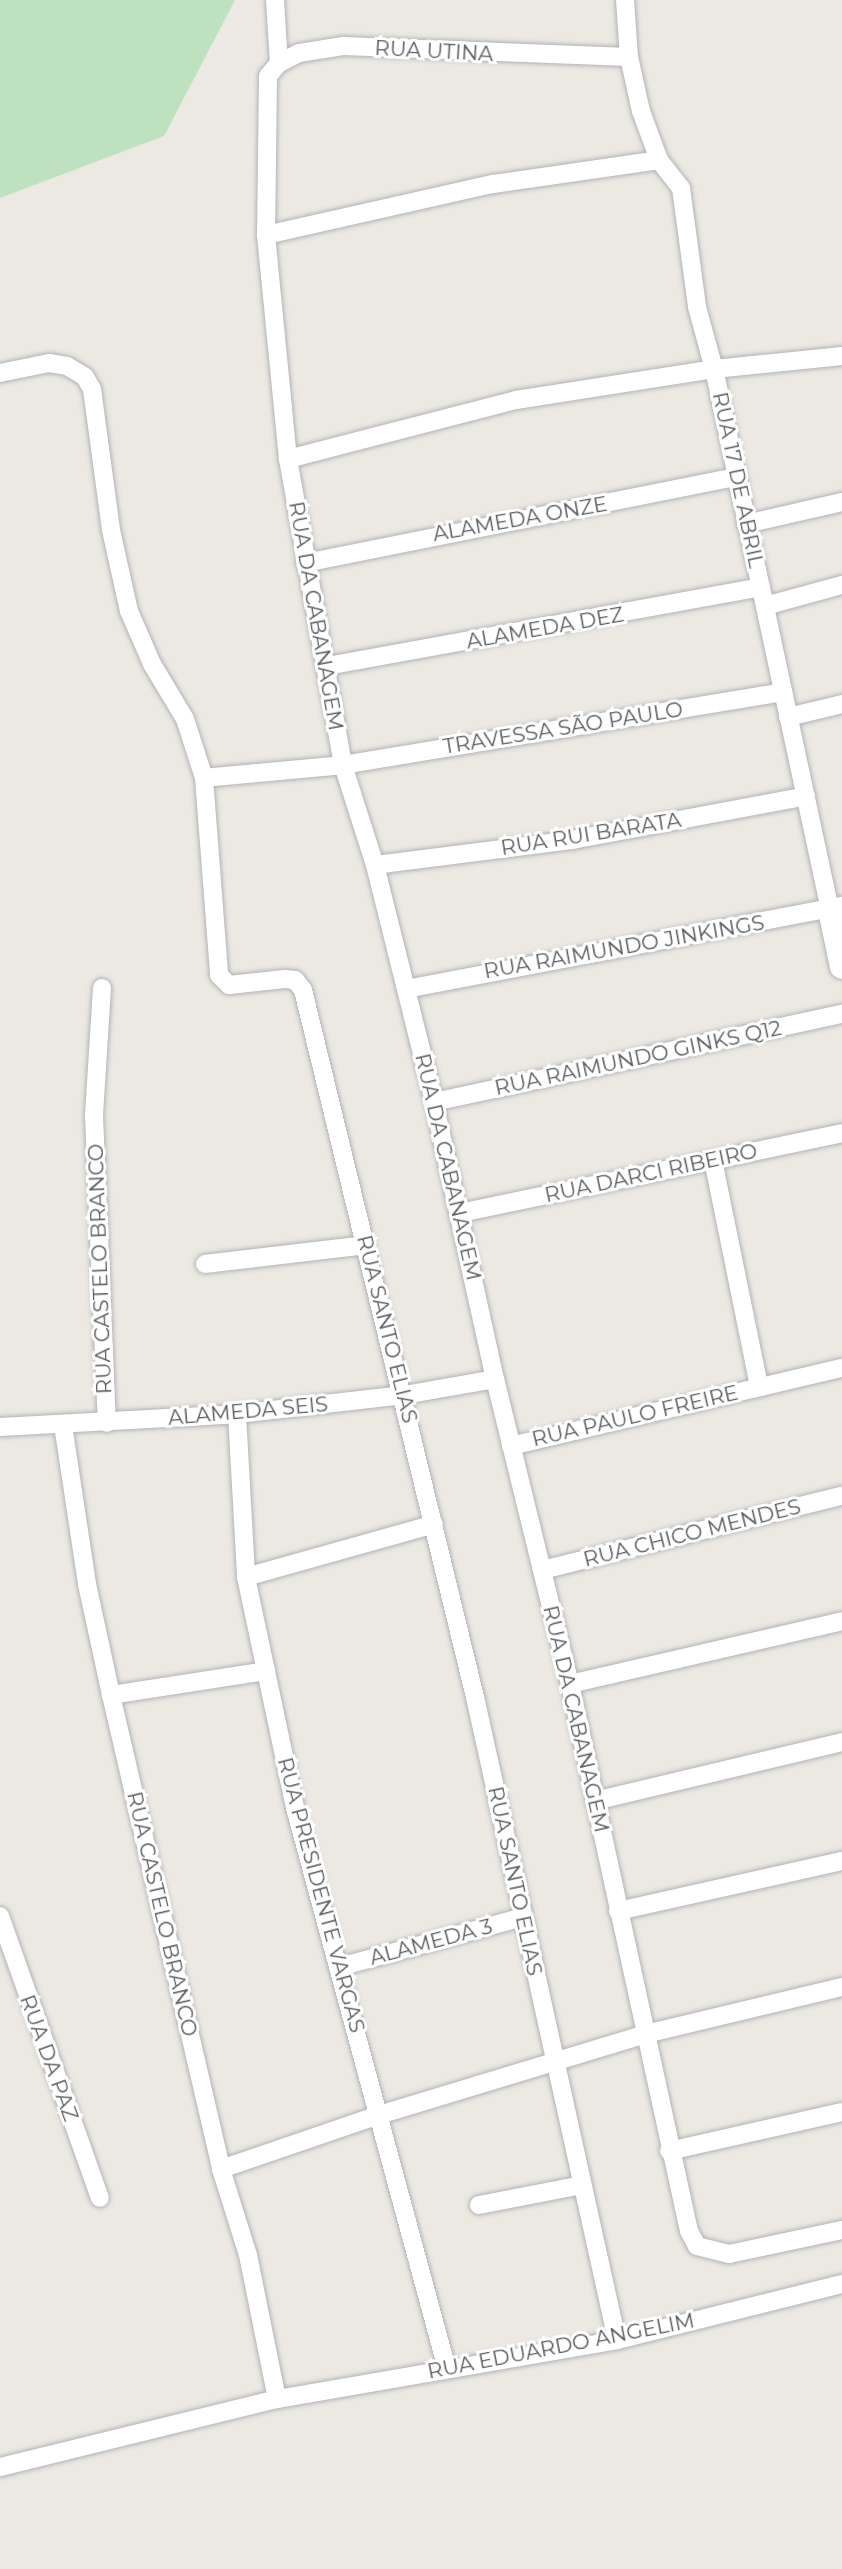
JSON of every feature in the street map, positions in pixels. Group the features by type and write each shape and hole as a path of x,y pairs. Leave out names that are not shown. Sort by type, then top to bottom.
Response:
{"street":[{"path":"275,0 279,63"},
{"name":"RUA 17 DE ABRIL","path":"625,0 629,57 659,160 681,188 697,307 715,369 735,477 806,796 836,908 842,967"},
{"name":"RUA UTINA","path":"279,63 299,53 343,46 629,57"},
{"name":"RUA DA CABANAGEM","path":"279,63 268,76 265,95 266,235 288,459 343,765 375,865 434,1102 510,1446 570,1685 669,2151 689,2231 697,2246 708,2253 729,2254 842,2230"},
{"path":"266,235 493,184 659,160"},
{"path":"288,459 516,400 715,369 842,356"},
{"name":"RUA SANTO ELIAS","path":"0,373 48,363 67,366 85,377 96,403 111,530 129,611 152,664 185,719 204,778 219,975 229,985 295,980 303,990 404,1395 617,2340"},
{"name":"ALAMEDA ONZE","path":"305,563 735,477"},
{"path":"746,523 842,502"},
{"path":"765,606 842,585"},
{"name":"ALAMEDA DEZ","path":"327,666 761,587"},
{"name":"TRAVESSA SÃO PAULO","path":"204,778 343,765 783,692"},
{"path":"788,717 842,704"},
{"name":"RUA RUI BARATA","path":"375,865 572,840 806,796"},
{"name":"RUA RAIMUNDO JINKINGS","path":"406,989 611,947 836,908"},
{"name":"RUA CASTELO BRANCO","path":"102,988 94,1116 107,1423"},
{"name":"RUA RAIMUNDO GINKS Q12","path":"434,1102 842,1014"},
{"name":"RUA DARCI RIBEIRO","path":"460,1213 842,1133"},
{"name":"RUA PAULO FREIRE","path":"713,1160 759,1387"},
{"path":"205,1264 366,1245"},
{"name":"RUA PAULO FREIRE","path":"510,1446 842,1368"},
{"name":"ALAMEDA SEIS","path":"0,1427 107,1423 237,1413 404,1395 495,1379"},
{"name":"RUA PRESIDENTE VARGAS","path":"237,1413 246,1577 295,1808 447,2369"},
{"name":"RUA CASTELO BRANCO","path":"63,1425 87,1584 111,1695 221,2169 248,2255 278,2399"},
{"name":"RUA CHICO MENDES","path":"542,1570 842,1496"},
{"path":"246,1577 434,1524"},
{"path":"570,1685 842,1621"},
{"path":"111,1695 266,1671"},
{"path":"595,1801 842,1742"},
{"path":"618,1911 842,1861"},
{"name":"RUA DA PAZ","path":"0,1916 100,2198"},
{"name":"ALAMEDA 3","path":"339,1967 523,1917"},
{"path":"221,2169 379,2115 646,2034 842,1987"},
{"path":"669,2151 842,2112"},
{"path":"479,2205 582,2185"},
{"name":"RUA EDUARDO ANGELIM","path":"0,2462 278,2399 617,2340 842,2284"}],"green space":[{"path":"0,0 235,0 164,136 0,198"}]}
